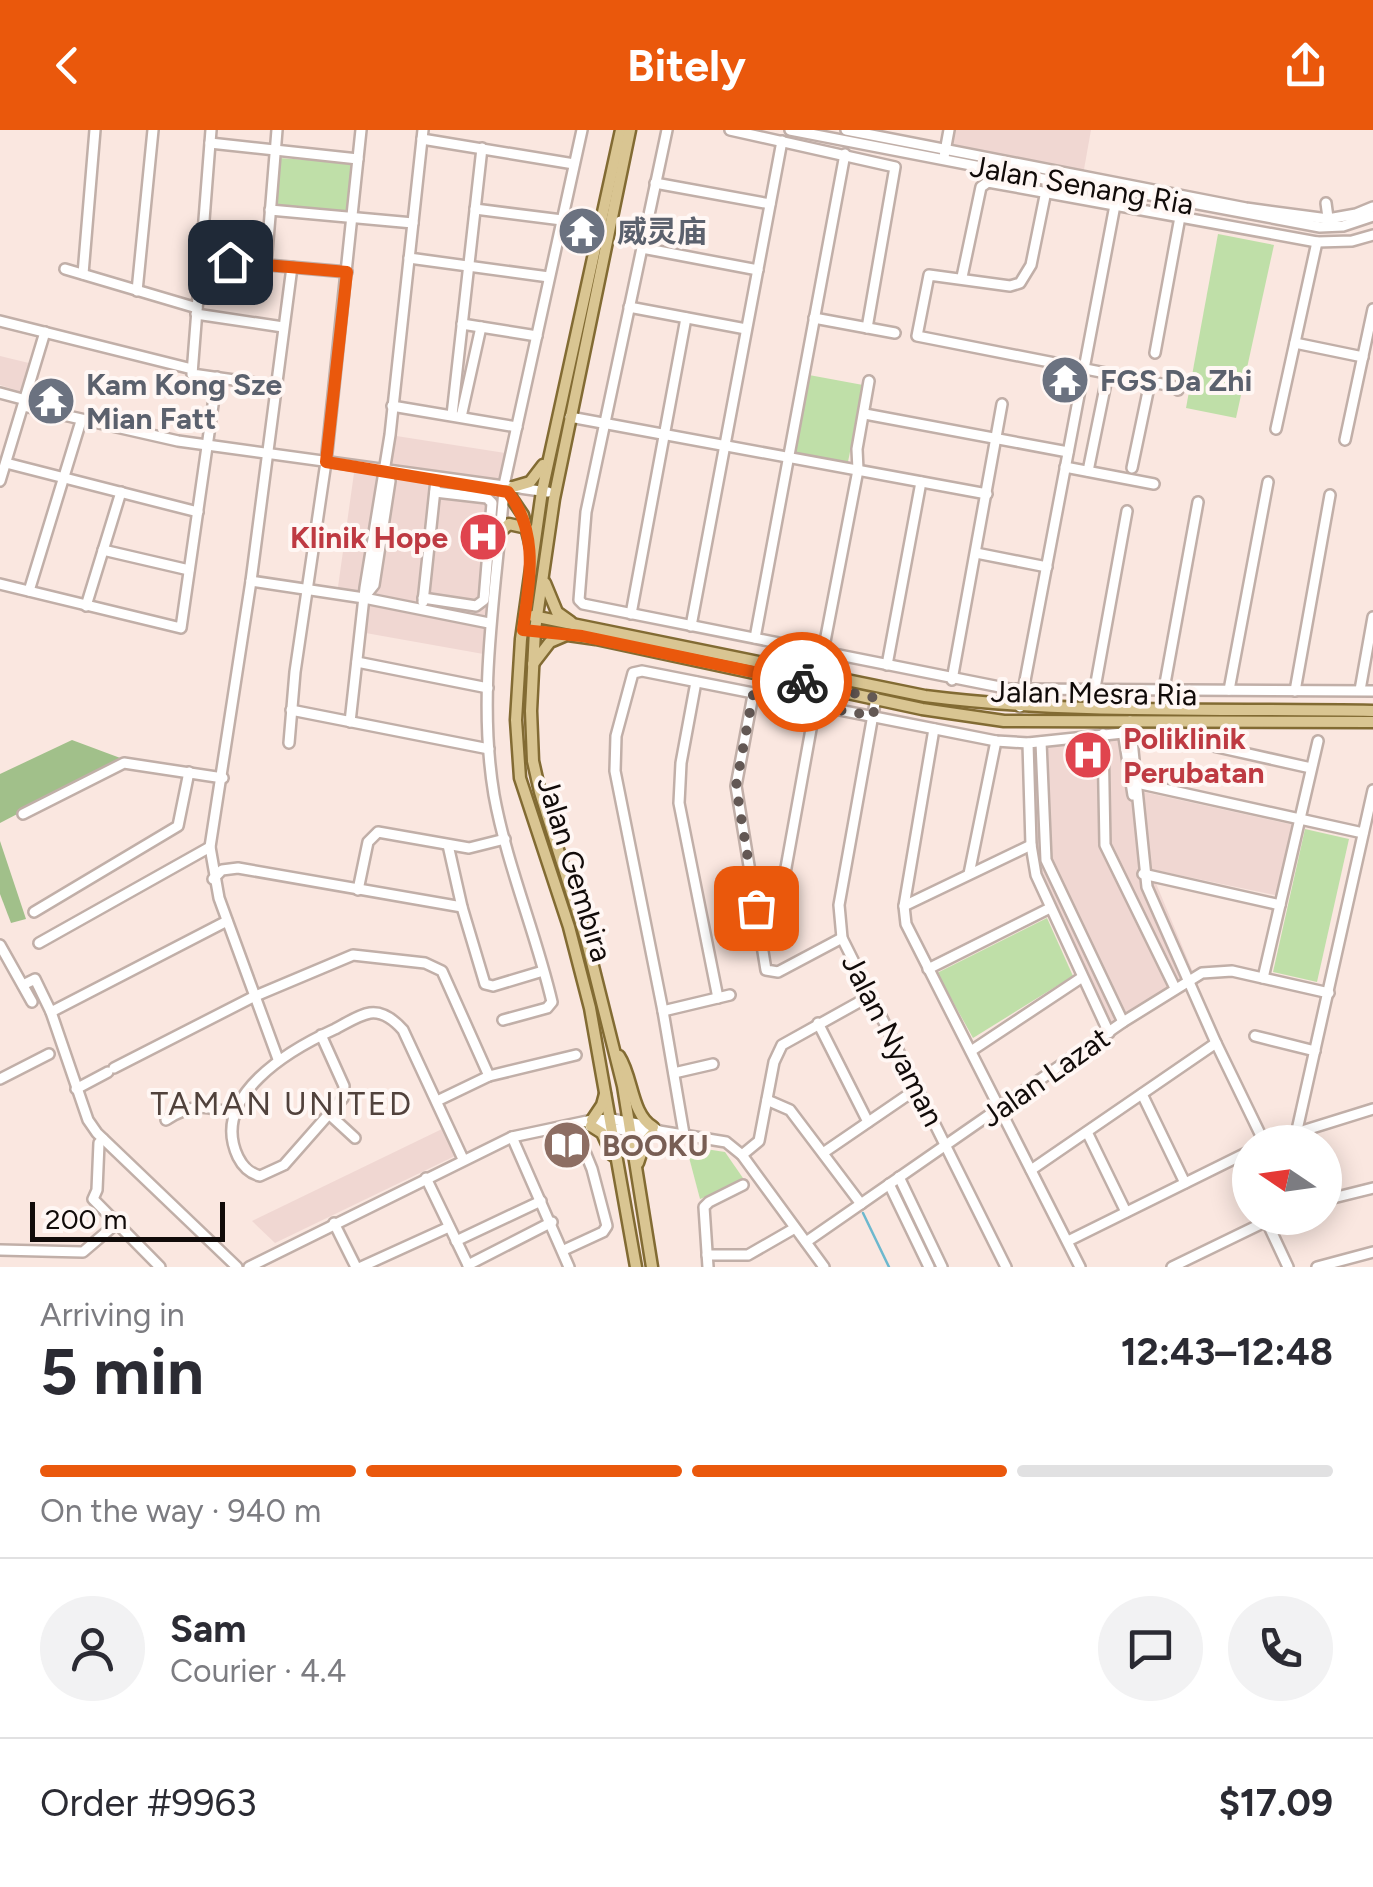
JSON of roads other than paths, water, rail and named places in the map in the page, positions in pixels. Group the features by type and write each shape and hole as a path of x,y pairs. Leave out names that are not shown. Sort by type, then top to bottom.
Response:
{"main road":[{"name":"Jalan Gembira","path":"621,130 541,494 524,615 516,720 520,778 569,926 590,1008 636,1267"},
{"name":"Jalan Gembira","path":"630,130 555,496 532,664 534,761 615,1051 652,1267"},
{"path":"532,552 527,528 507,488 532,480 550,454"},
{"path":"500,532 509,524 527,528"},
{"path":"532,664 550,642 573,630 558,612 543,578"},
{"name":"Jalan Mesra Ria","path":"524,615 573,630 876,698 1004,721 1373,722"},
{"name":"Jalan Mesra Ria","path":"523,630 573,630 925,696 1020,707 1373,711"},
{"path":"1004,721 1020,707 1045,722"},
{"path":"1111,708 1125,723 1145,708"},
{"path":"615,1051 625,1065 642,1118 655,1130 642,1150 636,1170"},
{"path":"606,1089 592,1123 607,1140 620,1170"}],"street":[{"path":"82,274 96,130"},
{"path":"138,290 153,130"},
{"path":"192,371 211,130"},
{"path":"266,265 277,130"},
{"path":"289,743 306,589 326,462 362,130"},
{"path":"503,1020 551,1004 494,797 489,748 489,625 517,427 582,130"},
{"path":"730,130 891,164 896,172 867,328"},
{"name":"Jalan Senang Ria","path":"790,130 1118,186 1247,215 1352,224 1373,216"},
{"name":"Jalan Senang Ria","path":"846,130 944,155"},
{"path":"944,155 949,130"},
{"path":"666,131 586,512 579,600 586,606 952,680 1024,690 1373,691"},
{"path":"350,722 364,598 385,470 423,134 574,164"},
{"path":"691,626 782,141"},
{"path":"210,143 358,158"},
{"path":"457,416 462,324 482,148"},
{"path":"754,638 845,154"},
{"path":"962,277 982,185 992,182 1318,242 1352,241 1373,235"},
{"path":"656,183 770,204"},
{"path":"1020,707 1118,186"},
{"path":"1046,191 1031,265 1023,280 1010,286 936,274 926,279 918,338 1108,372 1178,390"},
{"path":"1326,203 1329,223"},
{"name":"Jalan Senang Ria","path":"1329,223 1373,207"},
{"path":"475,209 562,220"},
{"path":"270,210 413,223"},
{"path":"1155,352 1180,217"},
{"path":"1276,428 1318,242"},
{"path":"642,248 758,270"},
{"path":"409,258 550,277"},
{"path":"202,259 347,272"},
{"path":"278,1059 213,879 210,847 251,581 292,267"},
{"path":"65,270 196,311 283,327"},
{"path":"629,308 746,330"},
{"path":"1345,440 1373,309"},
{"path":"630,614 686,318"},
{"path":"814,318 894,333"},
{"path":"0,321 216,378 276,386"},
{"path":"462,324 537,336"},
{"path":"457,416 480,328"},
{"path":"0,481 45,332"},
{"path":"1295,344 1363,357"},
{"path":"1088,471 1108,372"},
{"path":"1359,373 1373,376"},
{"path":"0,584 181,628 216,378"},
{"path":"823,652 858,470 856,457 870,381"},
{"path":"1132,468 1150,382"},
{"path":"0,393 80,420 209,444 555,496"},
{"path":"952,680 1002,404"},
{"path":"392,406 517,427"},
{"path":"865,414 1068,452"},
{"path":"570,417 987,494"},
{"path":"29,591 80,420"},
{"path":"5,457 63,478 198,512"},
{"path":"1065,467 1154,484"},
{"path":"423,604 435,492 432,478"},
{"path":"887,665 922,482"},
{"path":"1229,690 1268,482"},
{"path":"86,606 121,492"},
{"path":"251,581 364,598 476,606 484,600 491,500 435,492"},
{"path":"1295,691 1330,494"},
{"path":"1164,690 1198,502"},
{"path":"1095,688 1127,512"},
{"path":"103,550 190,570"},
{"path":"976,554 1047,567"},
{"path":"364,598 374,605 489,625"},
{"path":"423,604 489,625"},
{"path":"1360,690 1373,617"},
{"path":"357,662 488,688"},
{"path":"684,1134 664,1011 615,771 614,746 633,673 642,670 996,741 1028,743 1103,734 1125,723"},
{"path":"696,682 681,763 680,803 718,998"},
{"path":"753,695 736,792 766,970 778,972 842,938"},
{"name":"Jalan Nyaman","path":"876,698 839,905 842,938 1006,1267"},
{"path":"780,901 815,706"},
{"path":"291,710 489,748"},
{"path":"1125,723 1137,782 1137,807"},
{"path":"1125,723 1143,874 1187,981 1257,1125"},
{"path":"934,729 904,906 906,924 1080,1267"},
{"path":"1103,734 1105,845 1175,988"},
{"path":"1262,978 1318,740"},
{"path":"969,874 996,741"},
{"path":"1041,742 1046,860 1123,1022"},
{"path":"1028,743 1031,846 1036,875 1109,1033"},
{"path":"1212,746 1312,768"},
{"path":"23,814 124,762 223,778"},
{"path":"34,912 178,826 189,772"},
{"path":"1137,782 1363,832"},
{"path":"1298,1125 1373,790"},
{"path":"358,890 368,842 378,832 473,848 504,838"},
{"path":"448,845 487,986 543,971"},
{"path":"904,906 1031,846"},
{"path":"40,942 210,847"},
{"path":"213,879 224,868 238,868 462,906"},
{"path":"1143,874 1280,905"},
{"path":"292,892 293,879"},
{"path":"928,969 1050,908"},
{"path":"51,1012 227,921"},
{"path":"0,944 32,1002"},
{"path":"76,1089 253,997 352,954 432,965 446,976 490,1076"},
{"path":"1187,981 1217,970 1328,992"},
{"path":"971,1050 1082,978"},
{"path":"23,984 34,979 51,1012 88,1120 237,1267"},
{"name":"Jalan Lazat","path":"806,1242 1187,981"},
{"path":"664,1011 730,996"},
{"path":"742,1154 760,1142 776,1054 790,1038 870,996"},
{"path":"321,1035 345,1090 330,1115 284,1165 260,1176 246,1170 235,1150 235,1114 247,1093 278,1059 321,1035 369,1013 388,1016 403,1030 463,1159"},
{"path":"818,1023 868,1122"},
{"path":"1256,1036 1315,1051"},
{"path":"1032,1170 1216,1043"},
{"path":"0,1079 49,1054"},
{"path":"437,1101 490,1076 576,1055"},
{"path":"674,1074 713,1064"},
{"path":"823,1153 918,1088"},
{"path":"1142,1094 1185,1183"},
{"path":"767,1100 790,1110 861,1204"},
{"path":"166,1120 203,1105 235,1114"},
{"path":"1314,1125 1373,1108"},
{"path":"330,1115 355,1138"},
{"path":"249,1267 512,1137 592,1123 628,1125 726,1142 742,1154 824,1267"},
{"path":"564,1250 603,1232 607,1226 592,1169 574,1125"},
{"path":"1087,1132 1126,1212"},
{"path":"512,1137 569,1267"},
{"path":"103,1139 98,1143 97,1190 93,1199 160,1267"},
{"path":"1068,1241 1232,1160"},
{"path":"426,1178 468,1266 552,1222"},
{"path":"894,1180 929,1267"},
{"path":"894,1180 942,1267"},
{"path":"708,1267 704,1208 743,1185"},
{"path":"1342,1196 1373,1188"},
{"path":"456,1241 541,1200"},
{"path":"0,1250 83,1252 118,1223"},
{"path":"334,1223 359,1267 449,1226"},
{"path":"706,1256 748,1255 796,1228"},
{"path":"1172,1267 1237,1235"},
{"path":"1275,1235 1288,1267"},
{"path":"1317,1267 1373,1252"}],"waterway":[{"path":"863,1213 889,1267"}],"place":[{"name":"威灵庙","path":"582,231"},
{"name":"FGS Da Zhi","path":"1065,380"},
{"name":"Kam Kong Sze Mian Fatt","path":"51,401"},
{"name":"Klinik Hope","path":"483,537"},
{"name":"Poliklinik Perubatan","path":"1088,755"},
{"name":"BOOKU","path":"567,1145"}],"district":[{"name":"TAMAN UNITED","path":"282,1104"}]}
